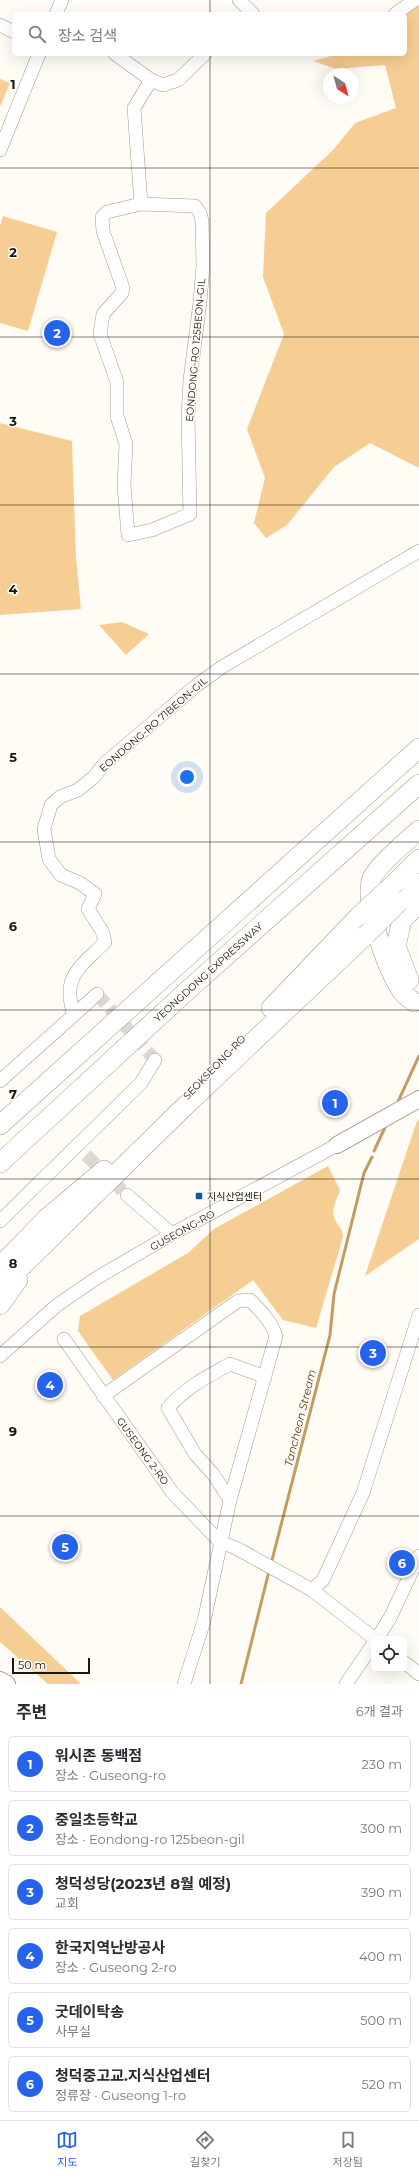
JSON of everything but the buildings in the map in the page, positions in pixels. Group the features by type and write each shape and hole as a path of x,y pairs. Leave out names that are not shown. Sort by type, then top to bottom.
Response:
{"highway":[{"path":"0,1125 419,748"},
{"name":"YEONGDONG EXPRESSWAY","path":"0,1163 189,989 419,784"},
{"path":"417,1006 401,991 382,950 371,912 371,880 392,855 419,830"},
{"name":"SEOKSEONG-RO","path":"0,1266 47,1218 165,1118 360,915 419,859"},
{"name":"SEOKSEONG-RO","path":"0,1288 180,1111 419,883"},
{"path":"417,1006 396,946 402,920 419,902"},
{"path":"0,1256 47,1212 165,1118"},
{"path":"0,1305 42,1247"}],"main road":[{"name":"GUSEONG-RO","path":"337,1145 416,1102"},
{"path":"0,1680 7,1684"}],"street":[{"path":"57,12 62,0"},
{"path":"239,0 249,12"},
{"path":"398,12 415,0"},
{"path":"0,25 12,31"},
{"path":"0,150 38,56"},
{"path":"118,56 151,80 163,85 178,80 203,56"},
{"path":"141,204 134,108 151,80"},
{"name":"EONDONG-RO 125BEON-GIL","path":"141,204 195,206 200,213 203,231 202,282 190,380 188,416 188,472 192,506 190,514 152,530 128,535 124,485 126,444 117,416 117,382 100,334 103,314 122,293 124,288 102,231 102,217 107,212 141,204"},
{"name":"EONDONG-RO 71BEON-GIL","path":"74,1015 68,998 72,975 105,942 102,931 88,909 94,894 80,883 61,875 49,859 44,829 51,805 60,796 78,790 94,777 104,764 197,685 222,667 419,551"},
{"path":"0,1081 97,994"},
{"path":"0,1221 81,1152 141,1083 155,1060"},
{"name":"GUSEONG-RO","path":"0,1356 56,1306 95,1280 172,1234 337,1145"},
{"path":"127,1195 172,1234"},
{"path":"103,1396 238,1301 250,1300 261,1310 272,1326 276,1336 230,1500 204,1621 184,1684"},
{"path":"372,1636 312,1590 323,1580 363,1493 419,1315"},
{"name":"GUSEONG 2-RO","path":"64,1339 172,1492 220,1542 236,1548 312,1590"},
{"path":"230,1500 213,1474 195,1454 168,1408 179,1395 203,1378 230,1364 264,1377"},
{"path":"378,1636 391,1616 419,1556"},
{"path":"346,1684 371,1647"},
{"path":"407,1664 419,1674"}],"shaded area":[{"path":"419,4 419,468 370,443 334,467 287,525 266,538 254,523 265,478 247,429 284,334 263,277 266,213 333,150 355,123 396,108 385,65 333,68 313,61 331,56 407,56 407,14"},
{"path":"0,79 10,83 0,107"},
{"path":"3,216 57,232 28,331 0,323 0,226"},
{"path":"0,423 72,441 76,558 81,609 0,615"},
{"path":"122,622 149,634 126,655 99,625"},
{"path":"419,1119 419,1239 365,1276 417,1121"},
{"path":"328,1166 340,1190 334,1205 333,1213 335,1220 342,1230 343,1237 316,1328 283,1320 253,1280 113,1380 78,1331 80,1316 188,1253 214,1229"},
{"path":"0,1607 81,1684 48,1684 0,1642"}],"waterway":[{"name":"Tancheon Stream","path":"396,1106 419,1056"},
{"name":"Tancheon Stream","path":"374,1151 387,1123"},
{"name":"Tancheon Stream","path":"271,1564 330,1335 334,1294 364,1173 372,1157"},
{"name":"Tancheon Stream","path":"241,1684 269,1571"}],"tunnel":[{"path":"97,994 155,1060"},
{"path":"86,1155 127,1195"}],"place":[{"name":"중일초등학교","path":"57,333"},
{"name":"워시존 동백점","path":"335,1103"},
{"name":"지식산업센터","path":"199,1196"},
{"name":"청덕성당(2023년 8월 예정)","path":"373,1353"},
{"name":"한국지역난방공사","path":"50,1385"},
{"name":"굿데이탁송","path":"65,1547"},
{"name":"청덕중고교.지식산업센터","path":"402,1563"}]}
